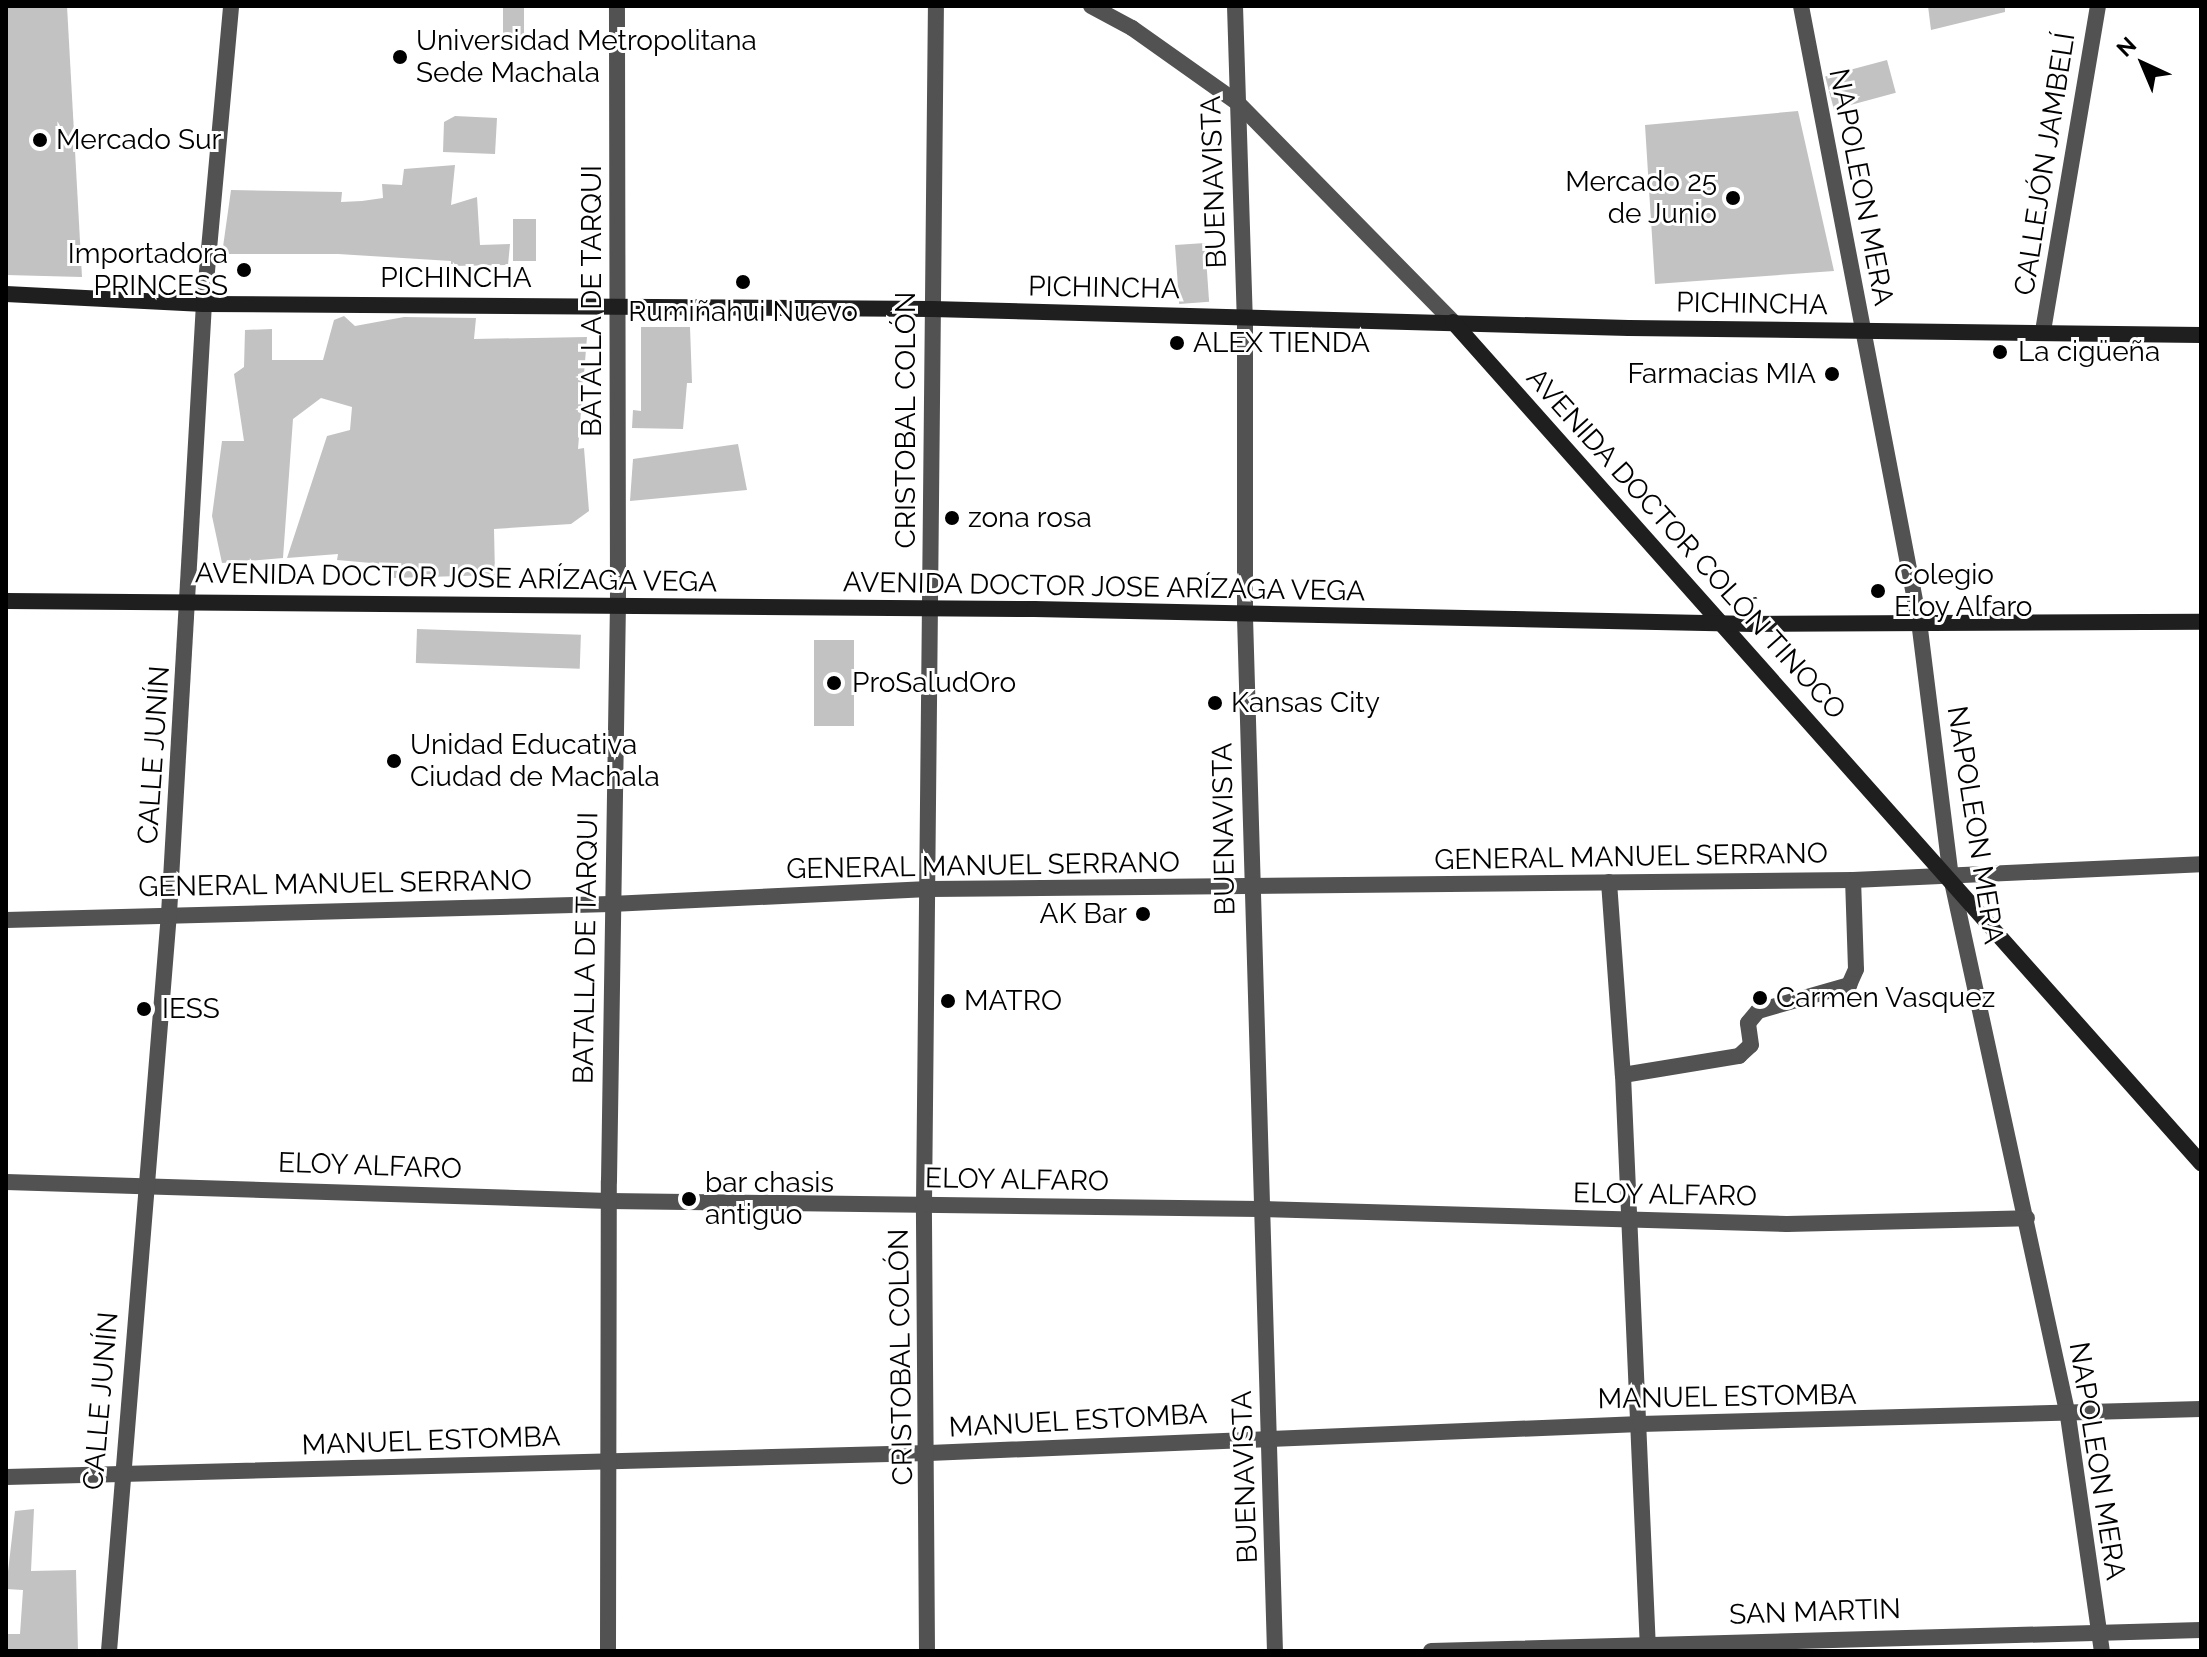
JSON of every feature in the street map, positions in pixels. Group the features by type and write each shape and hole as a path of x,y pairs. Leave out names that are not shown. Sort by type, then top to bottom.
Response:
{"main road":[{"name":"PICHINCHA","path":"6,294 204,304 618,304 1862,332 2043,331 2201,335"},
{"name":"AVENIDA DOCTOR COLÓN TINOCO","path":"1453,322 1951,877 2201,1163"},
{"name":"AVENIDA DOCTOR JOSE ARÍZAGA VEGA","path":"6,601 931,608 1245,617 1720,622 2201,622"}],"street":[{"name":"CALLE JUNÍN","path":"109,1651 120,1476 169,914 190,601 204,304 231,6"},
{"name":"BATALLA DE TARQUI","path":"608,1651 611,904 618,606 617,6"},
{"name":"CRISTOBAL COLÓN","path":"927,1651 929,1453 924,1205 936,6"},
{"name":"AVENIDA DOCTOR COLÓN TINOCO","path":"1091,6 1132,28 1238,103 1453,322"},
{"name":"BUENAVISTA","path":"1235,6 1245,317 1245,617 1251,889 1260,1209 1271,1438 1275,1651"},
{"name":"NAPOLEON MERA","path":"1801,6 1919,621 1951,877 2068,1416 2100,1643"},
{"name":"CALLEJÓN JAMBELÍ","path":"2043,331 2098,6"},
{"name":"GENERAL MANUEL SERRANO","path":"6,920 611,904 929,889 1251,889 1853,880 2201,864"},
{"path":"1623,1075 1739,1056 1751,1045 1748,1023 1758,1011 1849,985 1856,969 1853,880"},
{"path":"1609,882 1623,1075 1626,1220 1640,1424 1648,1648"},
{"name":"ELOY ALFARO","path":"6,1182 146,1184 609,1201 1260,1209 1626,1220 1897,1224 2027,1218"},
{"name":"MANUEL ESTOMBA","path":"6,1477 929,1453 1640,1424 2068,1416 2201,1409"},
{"name":"SAN MARTIN","path":"1431,1651 1895,1643 1968,1632 2100,1643 2201,1630"},
{"path":"1968,1632 1972,1651"}],"building":[{"name":"Mercado Sur","path":"6,6 67,6 82,277 6,275"},
{"path":"503,6 524,6 524,47 503,47"},
{"path":"1928,6 2005,6 2005,12 1931,30"},
{"path":"1887,60 1896,93 1834,109 1825,77"},
{"name":"Mercado 25 de Junio","path":"1798,111 1834,271 1655,284 1645,125"},
{"path":"455,116 497,118 495,154 443,152 444,122"},
{"path":"455,165 451,205 477,197 480,245 510,244 508,265 451,266 451,261 338,254 222,254 231,190 342,192 341,202 362,201 383,198 382,184 402,185 404,169"},
{"path":"513,219 536,219 536,261 513,261"},
{"path":"1205,243 1209,302 1179,304 1175,245"},
{"path":"344,316 355,326 404,317 476,318 474,339 587,337 578,449 584,448 589,511 571,524 494,529 495,575 392,578 394,565 337,560 338,554 287,558 327,436 350,430 352,407 321,398 293,419 283,558 222,563 212,516 222,441 244,441 234,374 244,367 245,330 272,329 272,360 323,360 334,320"},
{"path":"641,327 690,327 692,383 687,383 683,429 632,428 633,410 641,411"},
{"path":"738,444 747,490 630,501 633,459"},
{"path":"417,629 581,635 580,669 416,663"},
{"name":"ProSaludOro","path":"814,640 854,640 854,726 814,726"},
{"path":"34,1509 31,1571 76,1570 78,1651 6,1651 6,1634 20,1634 23,1590 6,1589 15,1511"}],"place":[{"name":"Universidad Metropolitana Sede Machala","path":"400,57"},
{"name":"Mercado Sur","path":"40,140"},
{"name":"Mercado 25 de Junio","path":"1733,198"},
{"name":"Importadora PRINCESS","path":"244,270"},
{"name":"Rumiñahui Nuevo","path":"743,282"},
{"name":"ALEX TIENDA","path":"1177,343"},
{"name":"La cigüeña","path":"2000,352"},
{"name":"Farmacias MIA","path":"1832,374"},
{"name":"zona rosa","path":"952,518"},
{"name":"Colegio Eloy Alfaro","path":"1878,591"},
{"name":"ProSaludOro","path":"834,683"},
{"name":"Kansas City","path":"1215,703"},
{"name":"Unidad Educativa Ciudad de Machala","path":"394,761"},
{"name":"AK Bar","path":"1143,914"},
{"name":"Carmen Vasquez","path":"1760,998"},
{"name":"MATRO","path":"948,1001"},
{"name":"IESS","path":"144,1009"},
{"name":"bar chasis antiguo","path":"689,1199"}]}
